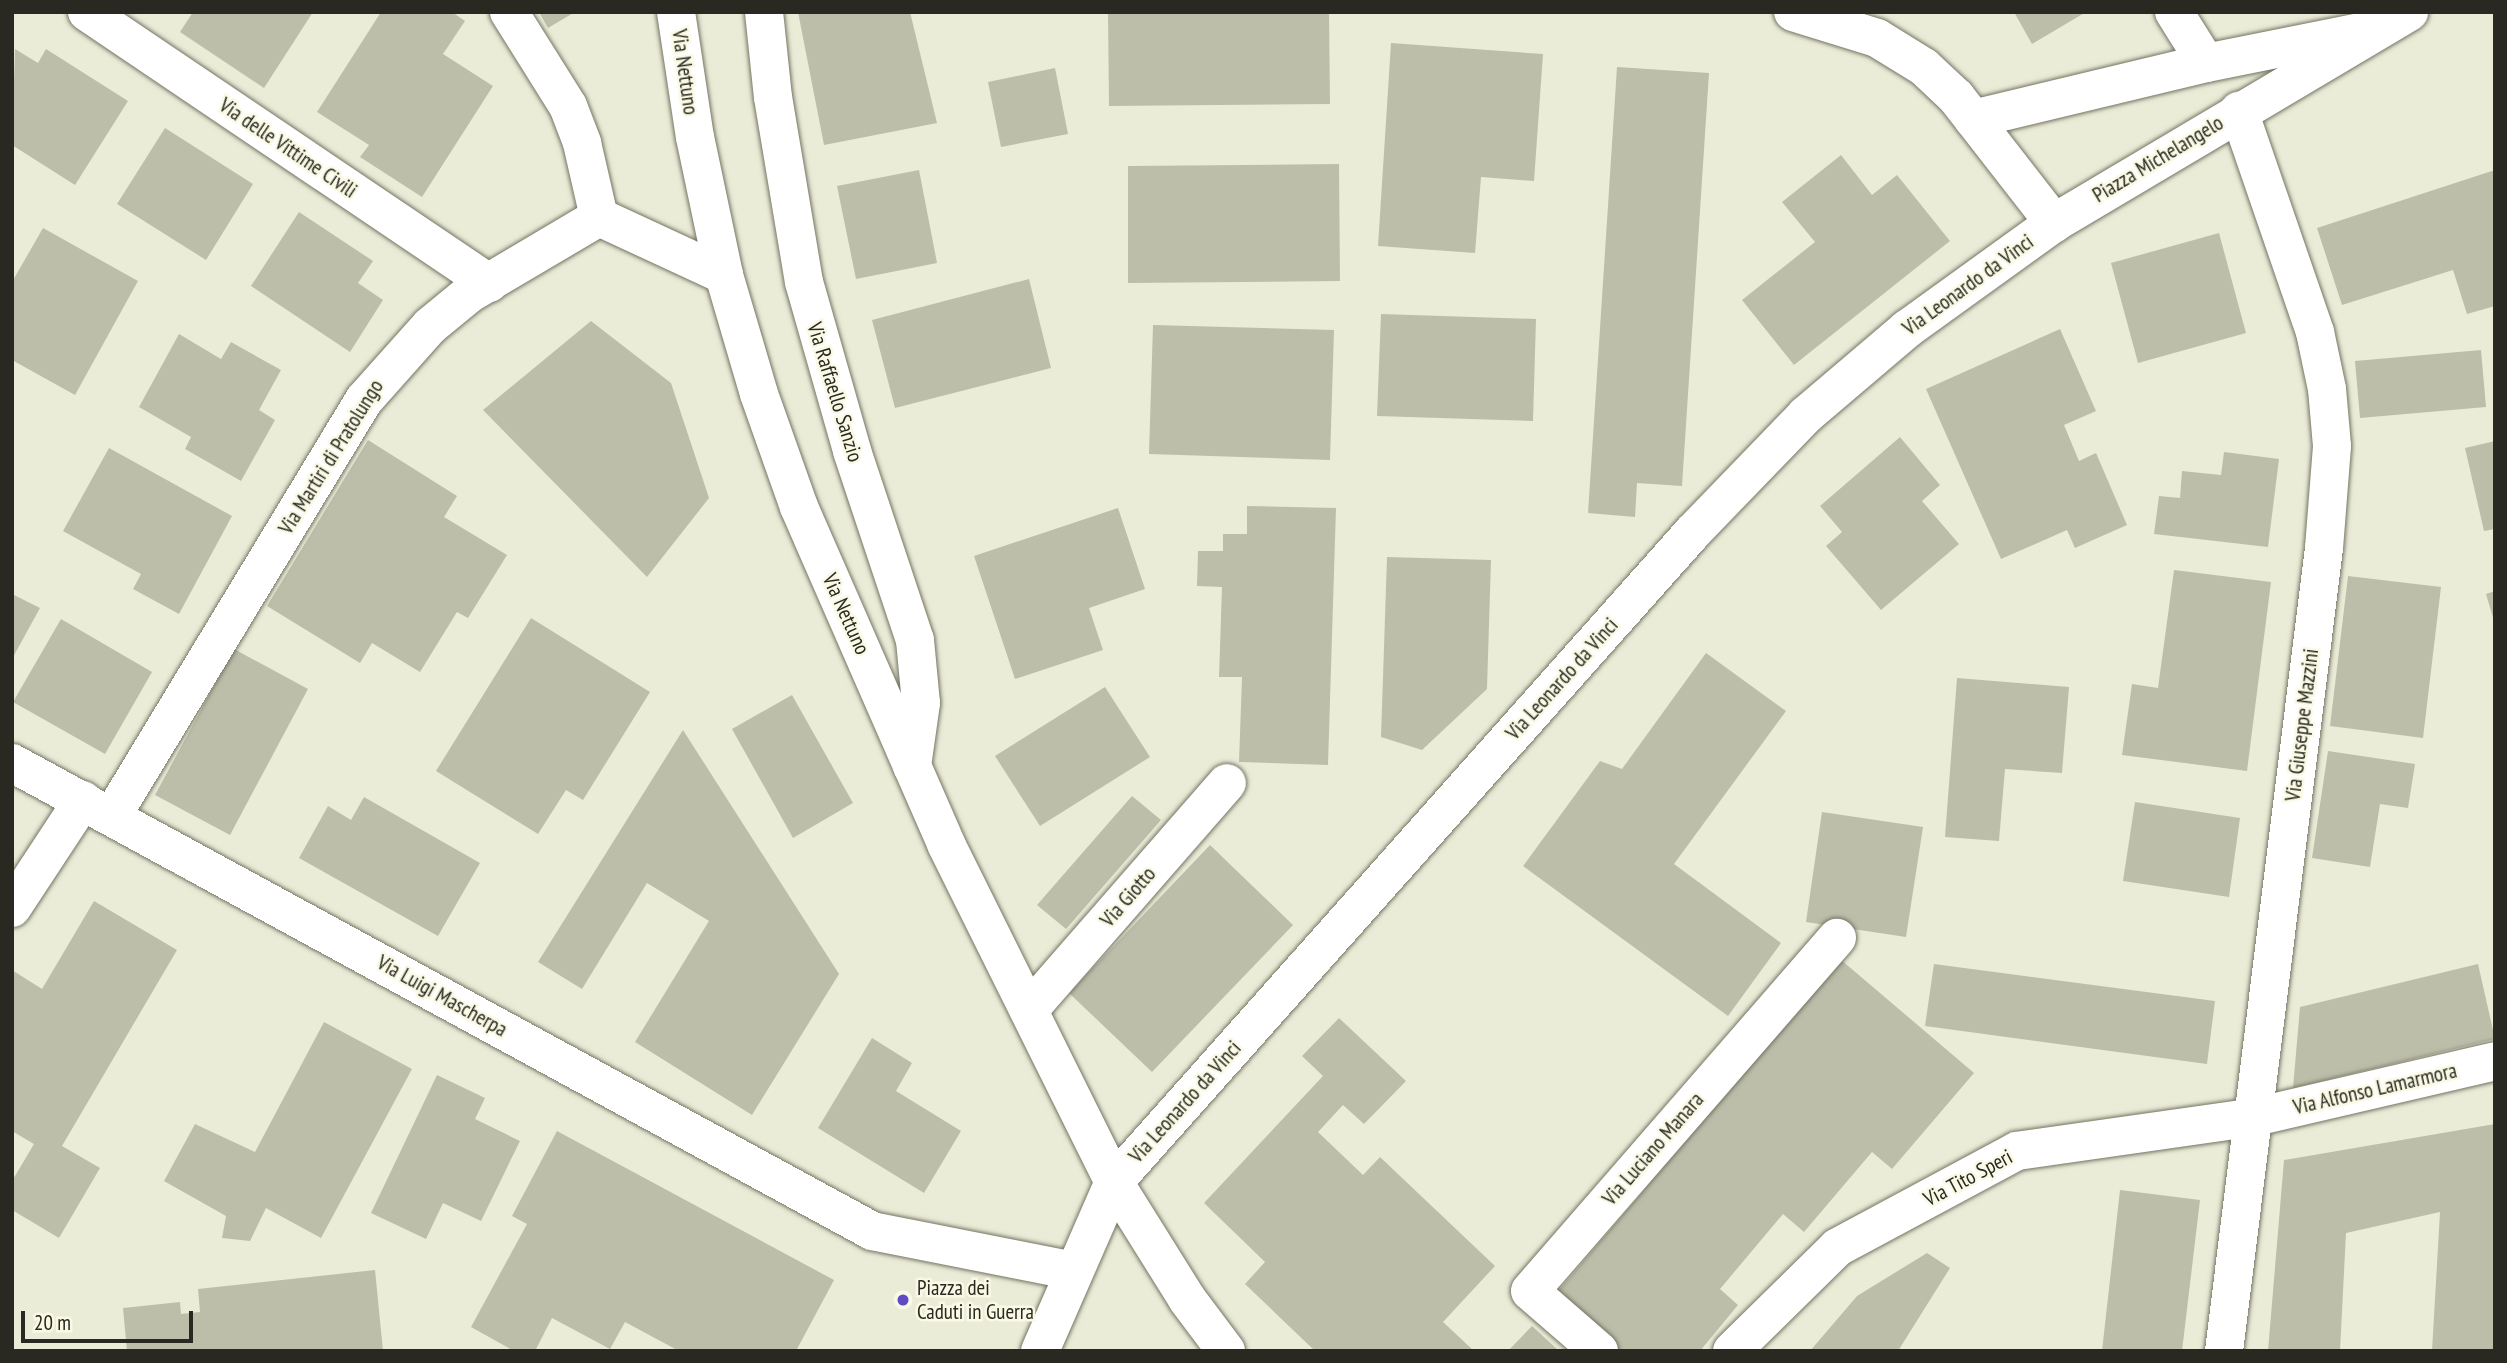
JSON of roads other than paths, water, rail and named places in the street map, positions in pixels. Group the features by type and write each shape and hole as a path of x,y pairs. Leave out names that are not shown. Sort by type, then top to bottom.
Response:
{"street":[{"name":"Via delle Vittime Civili","path":"86,12 489,283"},
{"path":"509,12 568,106 582,143 599,217 724,275"},
{"name":"Via Nettuno","path":"676,12 695,137 724,275 759,394 799,507 912,766 1028,1010 1114,1182 1187,1300 1226,1351"},
{"name":"Via Raffaello Sanzio","path":"764,12 772,97 804,282 852,451 915,640 921,703 912,766"},
{"path":"1793,12 1848,26 1903,51 1944,83 2054,223"},
{"path":"2174,12 2206,63"},
{"name":"Piazza Michelangelo","path":"2054,223 2375,29 2409,12"},
{"name":"Piazza Michelangelo","path":"1973,119 2206,63 2375,29"},
{"name":"Via Giuseppe Mazzini","path":"2224,1351 2322,562 2332,446 2327,389 2315,332 2238,111"},
{"name":"Via Martiri di Pratolungo","path":"12,908 97,808 364,400 430,326 489,283 599,217"},
{"name":"Via Leonardo da Vinci","path":"1114,1182 1751,471 1886,346 2054,223"},
{"name":"Via Luigi Mascherpa","path":"12,762 872,1231 1074,1271"},
{"name":"Via Giotto","path":"1028,1010 1227,783"},
{"name":"Via Luciano Manara","path":"1599,1351 1530,1291 1837,938"},
{"name":"Via Alfonso Lamarmora","path":"2255,1117 2495,1061"},
{"name":"Via Tito Speri","path":"1732,1351 1838,1247 2017,1151 2255,1117"},
{"path":"1040,1351 1114,1182"}],"place":[{"name":"Piazza dei Caduti in Guerra","path":"903,1300"}]}
